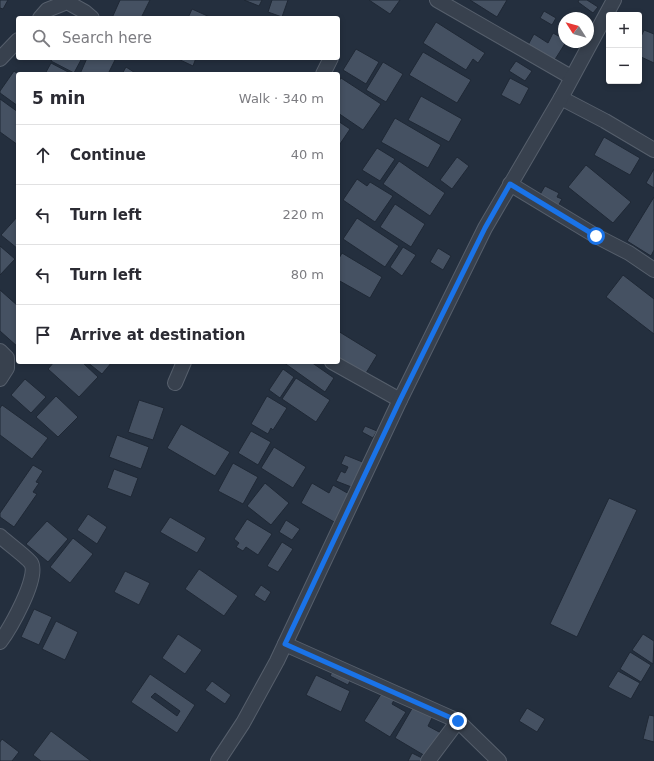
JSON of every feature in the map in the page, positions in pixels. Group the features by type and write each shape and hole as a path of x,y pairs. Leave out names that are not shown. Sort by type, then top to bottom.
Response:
{"street":[{"path":"437,0 571,77"},
{"path":"218,761 243,723 285,644 400,400 485,228 561,98 614,0"},
{"path":"42,16 47,10 66,2 90,16"},
{"path":"0,59 16,42"},
{"path":"324,72 330,60"},
{"path":"561,98 610,124 654,150"},
{"path":"510,184 596,236 629,253 654,270"},
{"path":"0,351 7,358 7,368 0,379"},
{"path":"175,383 183,364"},
{"path":"336,364 400,400"},
{"path":"0,536 31,563 33,574 10,629 0,642"},
{"path":"285,644 458,721 499,761"},
{"path":"428,761 458,721"}],"building":[{"path":"0,0 8,0 3,9 0,8"},
{"path":"120,0 150,0 142,16 113,16"},
{"path":"244,0 262,0 259,6"},
{"path":"272,0 288,0 282,16 268,12"},
{"path":"369,0 400,0 390,14"},
{"path":"470,0 507,0 497,17"},
{"path":"579,0 587,0 598,7 594,12 592,12 578,2"},
{"path":"192,9 208,16 189,16"},
{"path":"544,11 556,18 552,25 540,18"},
{"path":"436,22 485,53 478,63 473,59 466,70 423,43"},
{"path":"644,30 654,34 654,63 642,57 642,34"},
{"path":"553,33 558,36 558,48 562,48 554,61 528,45 534,34 548,43"},
{"path":"356,49 379,62 366,84 343,70"},
{"path":"423,52 471,80 457,103 409,75"},
{"path":"52,60 81,60 75,72 51,61"},
{"path":"86,60 115,60 109,72 81,72"},
{"path":"180,60 195,60 193,66"},
{"path":"516,61 532,71 525,81 509,71"},
{"path":"383,62 403,74 386,102 366,90"},
{"path":"51,63 68,72 46,72"},
{"path":"126,67 134,72 123,72"},
{"path":"14,71 16,72 16,105 0,93"},
{"path":"341,78 381,104 363,130 340,114"},
{"path":"510,78 529,88 520,105 501,95"},
{"path":"421,96 462,119 449,142 408,120"},
{"path":"0,99 16,111 16,144 0,132"},
{"path":"395,118 441,145 428,168 381,142"},
{"path":"340,122 350,129 340,144"},
{"path":"604,137 640,158 630,175 594,155"},
{"path":"377,148 395,159 380,181 362,170"},
{"path":"457,157 469,166 452,189 440,180"},
{"path":"399,161 445,193 430,216 383,184"},
{"path":"586,165 631,202 613,223 568,187"},
{"path":"654,169 654,188 646,183"},
{"path":"357,179 367,186 370,182 393,196 375,222 343,200"},
{"path":"545,186 559,193 557,197 562,199 557,208 538,198"},
{"path":"654,197 654,250 651,256 627,241"},
{"path":"395,204 425,224 411,247 380,227"},
{"path":"16,218 16,247 1,235"},
{"path":"357,218 399,246 385,267 343,239"},
{"path":"0,246 15,259 0,275"},
{"path":"403,247 416,255 402,276 390,267"},
{"path":"438,248 451,256 443,270 430,262"},
{"path":"342,253 382,277 370,298 340,281 340,256"},
{"path":"623,275 654,299 654,334 606,297"},
{"path":"0,290 16,304 16,345 0,331"},
{"path":"340,332 377,355 363,378 340,363"},
{"path":"52,364 84,364 98,377 79,397 48,369"},
{"path":"90,364 110,364 102,374"},
{"path":"286,364 314,364 334,378 325,392"},
{"path":"283,369 294,377 280,398 269,390"},
{"path":"296,378 330,400 316,422 282,399"},
{"path":"25,379 46,397 31,413 11,395"},
{"path":"56,396 78,417 58,437 36,417"},
{"path":"267,396 287,408 273,430 271,428 268,434 251,424"},
{"path":"139,400 164,408 153,440 128,432"},
{"path":"2,405 48,438 32,459 0,435 0,408"},
{"path":"181,424 230,452 215,476 167,448"},
{"path":"365,426 377,431 373,438 362,432"},
{"path":"251,431 271,442 258,465 238,453"},
{"path":"117,435 149,447 141,469 109,457"},
{"path":"274,447 306,467 293,488 261,468"},
{"path":"345,455 365,463 354,488 336,481 341,471 345,473 348,467 341,464"},
{"path":"233,463 258,477 243,504 218,491"},
{"path":"33,465 43,471 36,482 39,483 33,492 37,494 14,527 0,517 0,513"},
{"path":"114,469 138,478 131,497 107,488"},
{"path":"265,483 289,503 271,525 247,506"},
{"path":"312,483 329,493 333,485 351,495 336,523 301,503"},
{"path":"609,498 637,510 577,637 550,624"},
{"path":"88,514 107,527 97,544 77,530"},
{"path":"170,517 206,538 197,553 160,532"},
{"path":"247,519 272,534 258,555 246,547 243,551 236,547 239,543 234,539"},
{"path":"286,520 300,529 292,540 279,532"},
{"path":"47,521 68,539 48,562 26,544"},
{"path":"73,538 93,554 70,583 50,567"},
{"path":"282,542 293,549 278,572 267,566"},
{"path":"199,569 238,596 224,616 185,589"},
{"path":"125,571 150,583 139,605 114,592"},
{"path":"261,585 271,592 265,602 254,595"},
{"path":"34,609 52,617 39,645 21,637"},
{"path":"56,621 78,632 65,660 42,649"},
{"path":"178,634 202,650 185,674 162,658"},
{"path":"643,634 654,641 653,664 632,650"},
{"path":"630,652 651,665 641,682 620,669"},
{"path":"334,668 352,677 348,685 330,676"},
{"path":"618,671 640,683 631,699 608,687"},
{"path":"150,674 195,705 177,733 131,702","holes":["155,693 180,711 177,716 151,697"]},
{"path":"316,675 350,691 341,712 306,695"},
{"path":"212,681 231,695 225,704 205,690"},
{"path":"383,691 395,698 392,704 406,712 390,737 364,721"},
{"path":"414,705 433,716 428,726 441,733 427,757 395,738"},
{"path":"527,708 545,719 537,732 519,721"},
{"path":"649,715 654,716 654,742 643,739"},
{"path":"51,731 91,761 41,761 33,755"},
{"path":"2,739 19,752 12,761 0,761 0,742"},
{"path":"412,753 424,759 423,761 408,761"}],"route":[{"path":"458,721 285,644 400,400 485,228 510,184 596,236"}]}
